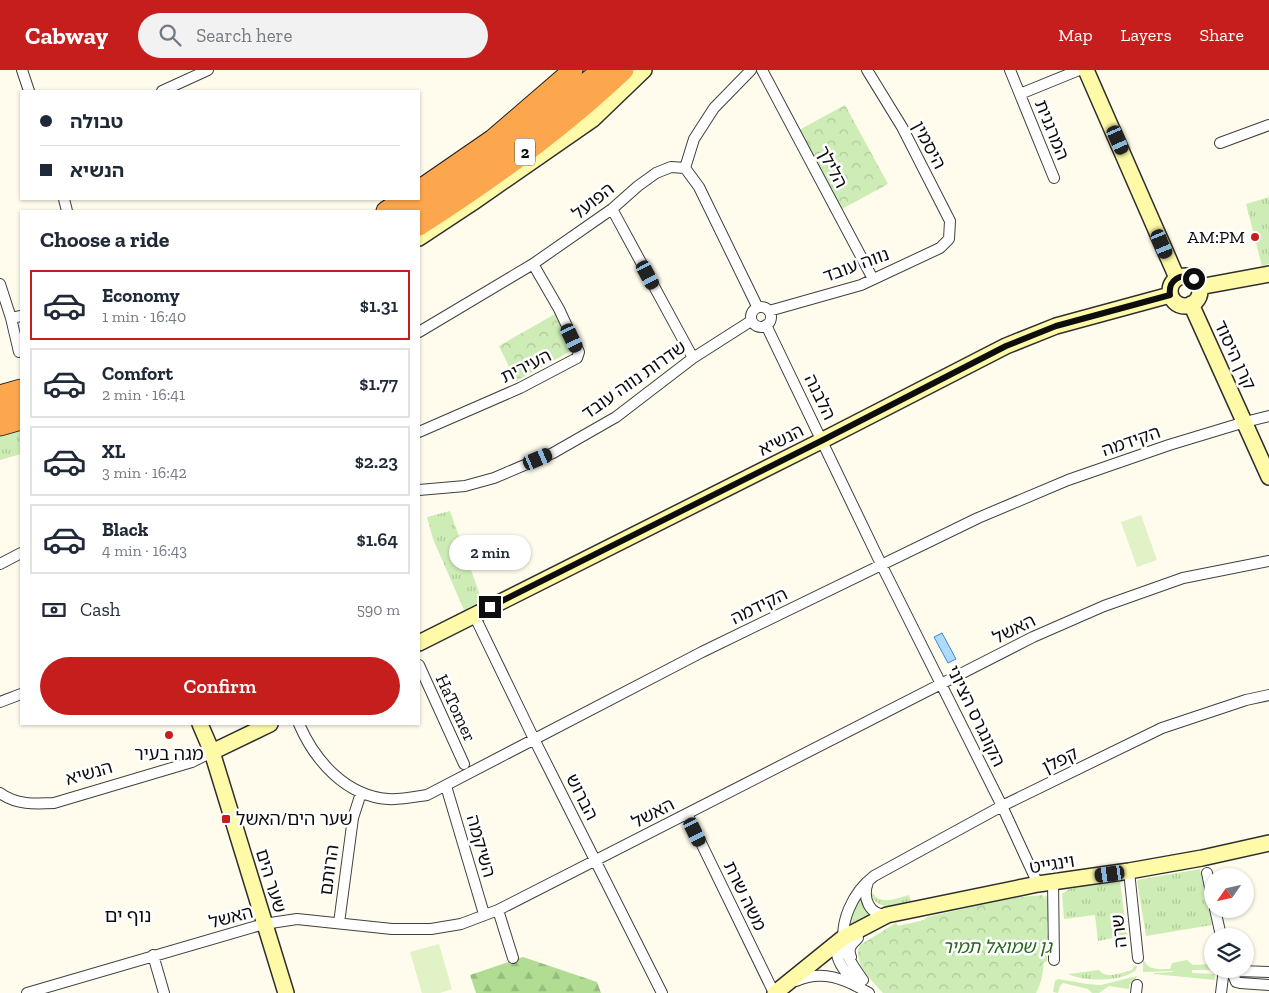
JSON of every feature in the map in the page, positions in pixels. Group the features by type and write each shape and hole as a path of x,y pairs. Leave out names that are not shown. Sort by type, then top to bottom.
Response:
{"highway":[{"path":"420,189 493,138 573,70"},
{"name":"2","path":"412,210 504,147 602,70"},
{"name":"2","path":"420,225 470,193 542,140 601,92 624,70"},
{"path":"388,210 403,200"},
{"path":"0,396 20,389"},
{"path":"0,413 20,406"},
{"path":"0,426 20,420"}],"street":[{"path":"22,70 29,90"},
{"path":"164,90 208,70"},
{"path":"420,237 593,119 644,70"},
{"path":"751,70 714,108 694,139 685,168 699,187 757,306"},
{"name":"הלילך","path":"762,70 873,279"},
{"name":"היסמין","path":"866,70 902,127 950,221 949,239"},
{"name":"המרגנית","path":"1010,70 1054,178"},
{"name":"המרגנית","path":"1020,94 1079,70"},
{"path":"1086,70 1177,278"},
{"path":"1220,143 1269,125"},
{"name":"הפועל","path":"420,331 533,264 612,210 638,186 656,173 671,167 685,168"},
{"path":"612,210 693,358"},
{"name":"נווה עובד","path":"770,311 860,285 940,248 949,239"},
{"name":"העירית","path":"420,432 520,388 577,358 579,352 559,309 533,264"},
{"path":"1199,287 1269,274"},
{"path":"1189,276 1194,279 1199,287 1198,297 1191,304 1181,306 1170,295 1170,286 1177,278 1189,276"},
{"path":"0,284 16,317 19,352"},
{"name":"הנשיא","path":"420,642 1006,346 1056,326 1170,295"},
{"name":"קרן היסוד","path":"1191,304 1269,477"},
{"path":"757,306 764,306 770,311 771,320 766,325 758,327 751,321 752,311 757,306"},
{"name":"שדרות נווה עובד","path":"420,490 465,486 494,478 553,453 616,417 693,358 751,321"},
{"name":"הלבנה","path":"766,325 823,440 881,564"},
{"name":"הקידמה","path":"300,725 315,752 337,779 361,793 388,799 426,796 702,652 978,518 1068,480 1169,445 1269,416"},
{"path":"0,564 20,554"},
{"name":"האשל","path":"27,993 264,924 297,920 392,929 430,929 461,924 498,910 1033,637 1104,606 1183,578 1269,561"},
{"name":"הקונגרס הציוני","path":"881,564 1002,806 1046,883"},
{"name":"הברוש","path":"474,615 662,993"},
{"name":"HaTomer","path":"420,667 464,764"},
{"path":"0,702 20,694"},
{"name":"קפלן","path":"867,989 849,950 851,945 845,941 847,916 852,902 858,891 874,876 1002,806 1162,728 1246,700 1269,695"},
{"name":"שער הים","path":"200,725 212,752 286,993"},
{"name":"הנשיא","path":"0,793 6,797 32,805 54,803 192,762 268,725"},
{"name":"השיקמה","path":"446,786 484,914"},
{"name":"הרותם","path":"339,923 353,818 361,793"},
{"name":"משה שרת","path":"686,814 779,990"},
{"name":"וינגייט","path":"845,941 887,915 1046,883 1202,858 1269,843"},
{"name":"שרה","path":"1129,871 1138,958"},
{"path":"874,876 866,888 866,898 875,912 887,915"},
{"path":"1046,883 1054,960"},
{"name":"וינגייט","path":"845,941 895,917 929,906"},
{"path":"498,910 513,958"},
{"path":"779,990 845,941"},
{"path":"845,941 837,957 850,976 867,989"},
{"path":"153,955 164,993"},
{"path":"1269,972 1239,971 1234,977 1236,982 1240,983 1269,985"},
{"path":"779,990 804,977 816,974 836,978 867,989"},
{"path":"1221,993 1223,978"}],"green space":[{"path":"845,105 888,184 842,209 799,130"},
{"path":"1269,197 1269,264 1262,266 1246,204"},
{"path":"555,314 571,351 516,381 499,346"},
{"path":"20,425 20,454 0,460 0,431"},
{"path":"450,511 482,601 464,610 433,539 427,517"},
{"path":"1141,515 1157,560 1137,567 1121,522"},
{"path":"1200,869 1204,888 1204,918 1210,918 1212,925 1146,936 1137,880"},
{"path":"1120,881 1127,935 1098,941 1095,915 1064,919 1062,894 1069,889"},
{"path":"873,893 876,897 885,900 909,895 911,901 884,906 875,901 871,896"},
{"path":"860,894 875,914 850,928 850,920"},
{"name":"גן שמואל תמיר","path":"1042,895 1047,901 1047,920 1041,924 1044,950 1043,968 1036,993 883,993 864,971 861,964 858,951 860,945 896,923 898,926 924,920 927,917 1012,898"},
{"path":"1044,896 1049,897 1050,921 1047,922 1047,935 1051,935 1051,938 1047,938 1047,946 1051,947 1051,949 1047,949 1047,961 1043,963 1041,924 1042,921 1047,920 1047,901"},
{"path":"439,944 452,989 440,993 422,993 410,952"},
{"path":"523,957 597,982 601,993 476,993 470,975"},
{"path":"1143,959 1148,966 1158,969 1170,969 1172,963 1187,960 1193,965 1204,964 1204,970 1192,970 1192,973 1204,974 1204,978 1215,978 1215,980 1154,974 1173,971 1143,972"},
{"path":"1134,966 1137,966 1136,970 1130,974 1113,979 1103,980 1075,977 1068,974 1099,970 1110,975 1132,970"},
{"path":"1137,976 1134,983 1130,984 1129,989 1109,986 1099,993 1092,993 1088,989 1063,983 1058,993 1053,992 1055,981 1058,979 1101,985"}],"water":[{"path":"942,633 956,659 948,663 934,637"}],"place":[{"name":"AM:PM","path":"1255,237"},
{"name":"מגה בעיר","path":"169,735"},
{"name":"שער הים/האשל","path":"226,819"}],"district":[{"name":"נוף ים","path":"128,915"}],"route":[{"path":"490,607 1006,346 1056,326 1170,295 1170,286 1177,278 1189,276 1194,279"}]}
